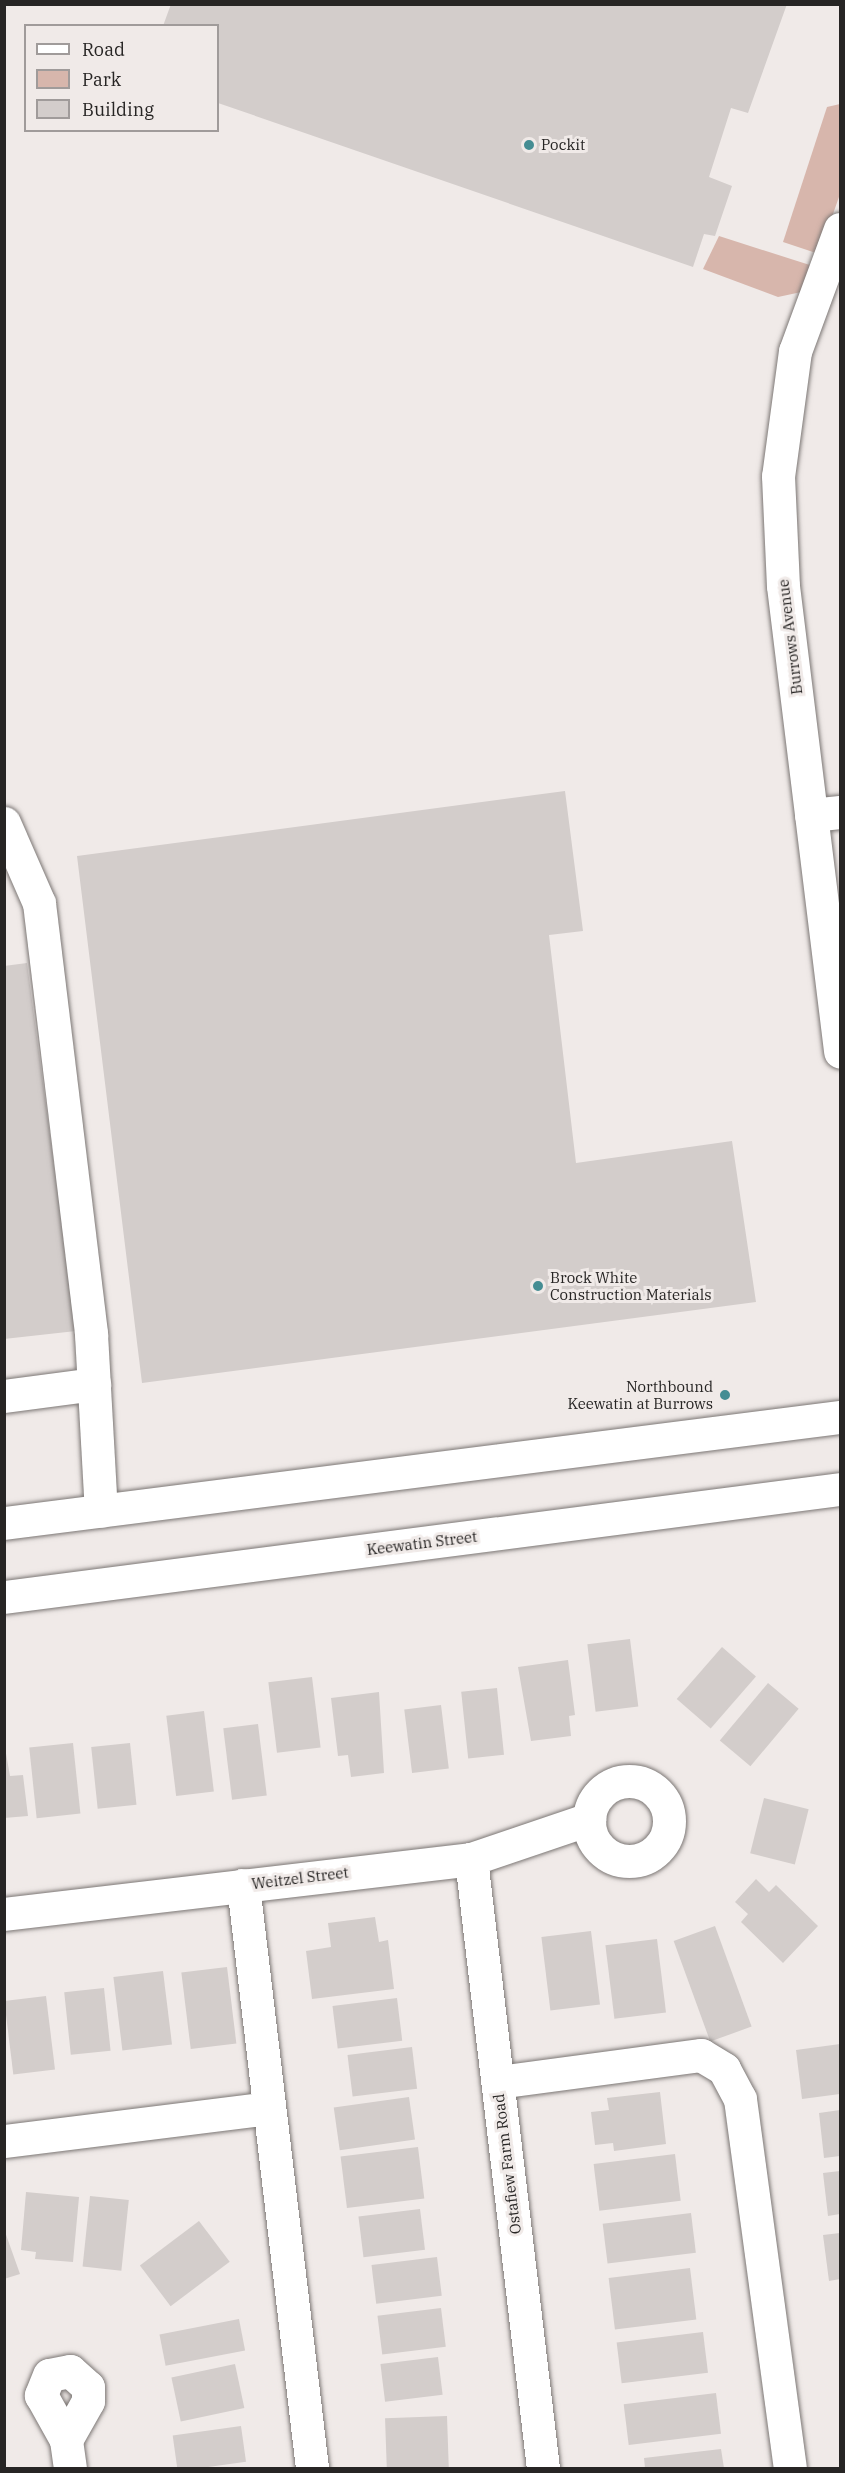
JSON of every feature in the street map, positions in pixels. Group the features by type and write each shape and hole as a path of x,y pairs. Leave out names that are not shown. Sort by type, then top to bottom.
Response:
{"street":[{"name":"Burrows Avenue","path":"840,229 795,351 778,476 783,586 826,814 840,1052"},
{"path":"4,823 39,903 94,1384 100,1511"},
{"path":"4,1396 94,1384"},
{"path":"4,1523 840,1417"},
{"name":"Keewatin Street","path":"4,1597 840,1489"},
{"name":"Weitzel Street","path":"4,1914 471,1859 589,1819"},
{"name":"Ostafiew Farm Road","path":"471,1859 543,2469"},
{"path":"243,1885 312,2469"},
{"path":"498,2082 700,2055 724,2069 740,2099 790,2469"},
{"path":"4,2141 268,2108"}],"green space":[{"path":"840,104 840,194 819,254 783,242 827,107"},
{"path":"719,236 816,267 806,291 778,297 703,269"}],"building":[{"name":"Pockit","path":"171,4 787,4 748,113 731,108 709,177 732,186 715,236 704,234 693,267 219,103 219,24 164,24"},
{"path":"565,791 583,931 549,935 576,1163 732,1141 756,1302 142,1383 77,856"},
{"path":"27,963 76,1331 4,1339 4,966"},
{"path":"630,1639 638,1706 596,1712 587,1644"},
{"path":"722,1647 756,1677 711,1729 677,1699"},
{"path":"568,1660 575,1715 569,1716 571,1736 531,1741 518,1667"},
{"path":"312,1677 321,1747 277,1753 268,1682"},
{"path":"768,1683 799,1709 750,1766 720,1740"},
{"path":"497,1688 504,1755 468,1758 461,1692"},
{"path":"379,1692 384,1773 351,1777 348,1755 338,1756 331,1698"},
{"path":"441,1705 449,1769 412,1773 404,1710"},
{"path":"204,1711 214,1791 176,1796 166,1716"},
{"path":"258,1724 267,1795 232,1800 223,1728"},
{"path":"4,1742 10,1776 23,1775 28,1816 4,1818"},
{"path":"73,1743 80,1814 37,1818 29,1748"},
{"path":"130,1743 136,1805 98,1809 91,1747"},
{"path":"764,1798 809,1809 795,1864 750,1853"},
{"path":"756,1879 769,1892 776,1885 818,1926 783,1963 741,1922 748,1914 735,1902"},
{"path":"375,1917 379,1942 388,1940 394,1989 312,1999 306,1951 331,1947 328,1923"},
{"path":"715,1926 752,2027 710,2042 674,1941"},
{"path":"591,1931 600,2004 550,2011 541,1937"},
{"path":"657,1939 666,2012 614,2019 605,1945"},
{"path":"227,1967 236,2043 191,2049 181,1973"},
{"path":"163,1971 172,2044 122,2051 113,1977"},
{"path":"104,1988 111,2051 71,2055 64,1992"},
{"path":"46,1996 55,2069 13,2075 4,2001"},
{"path":"397,1998 402,2041 338,2049 332,2006"},
{"path":"840,2044 840,2094 802,2099 796,2050"},
{"path":"412,2047 417,2089 353,2097 347,2055"},
{"path":"660,2092 666,2144 614,2151 613,2143 595,2145 591,2112 609,2110 607,2098"},
{"path":"409,2097 415,2140 340,2150 334,2108"},
{"path":"840,2110 840,2156 824,2158 819,2113"},
{"path":"418,2147 424,2199 347,2208 341,2157"},
{"path":"675,2154 681,2201 599,2211 594,2164"},
{"path":"840,2171 840,2214 828,2216 823,2173"},
{"path":"26,2192 79,2197 73,2262 35,2259 36,2252 21,2250"},
{"path":"90,2196 129,2200 121,2271 83,2267"},
{"path":"420,2209 425,2250 363,2257 358,2217"},
{"path":"691,2213 696,2253 608,2264 603,2224"},
{"path":"199,2221 230,2262 171,2306 140,2266"},
{"path":"4,2229 20,2274 4,2279"},
{"path":"840,2233 840,2279 829,2281 823,2235"},
{"path":"437,2257 442,2296 376,2304 371,2265"},
{"path":"690,2268 696,2320 615,2330 609,2278"},
{"path":"441,2308 446,2347 382,2355 377,2316"},
{"path":"239,2319 245,2350 166,2366 159,2334"},
{"path":"703,2332 708,2373 622,2383 617,2343"},
{"path":"438,2357 443,2395 385,2402 380,2364"},
{"path":"235,2364 244,2408 181,2422 171,2378"},
{"path":"716,2393 721,2434 629,2445 624,2404"},
{"path":"447,2416 449,2467 387,2468 385,2418"},
{"path":"241,2426 246,2462 201,2468 177,2468 173,2436"},
{"path":"721,2449 724,2468 645,2468 644,2458"}],"place":[{"name":"Pockit","path":"529,145"},
{"name":"Brock White Construction Materials","path":"538,1286"},
{"name":"Northbound Keewatin at Burrows","path":"725,1395"}]}
